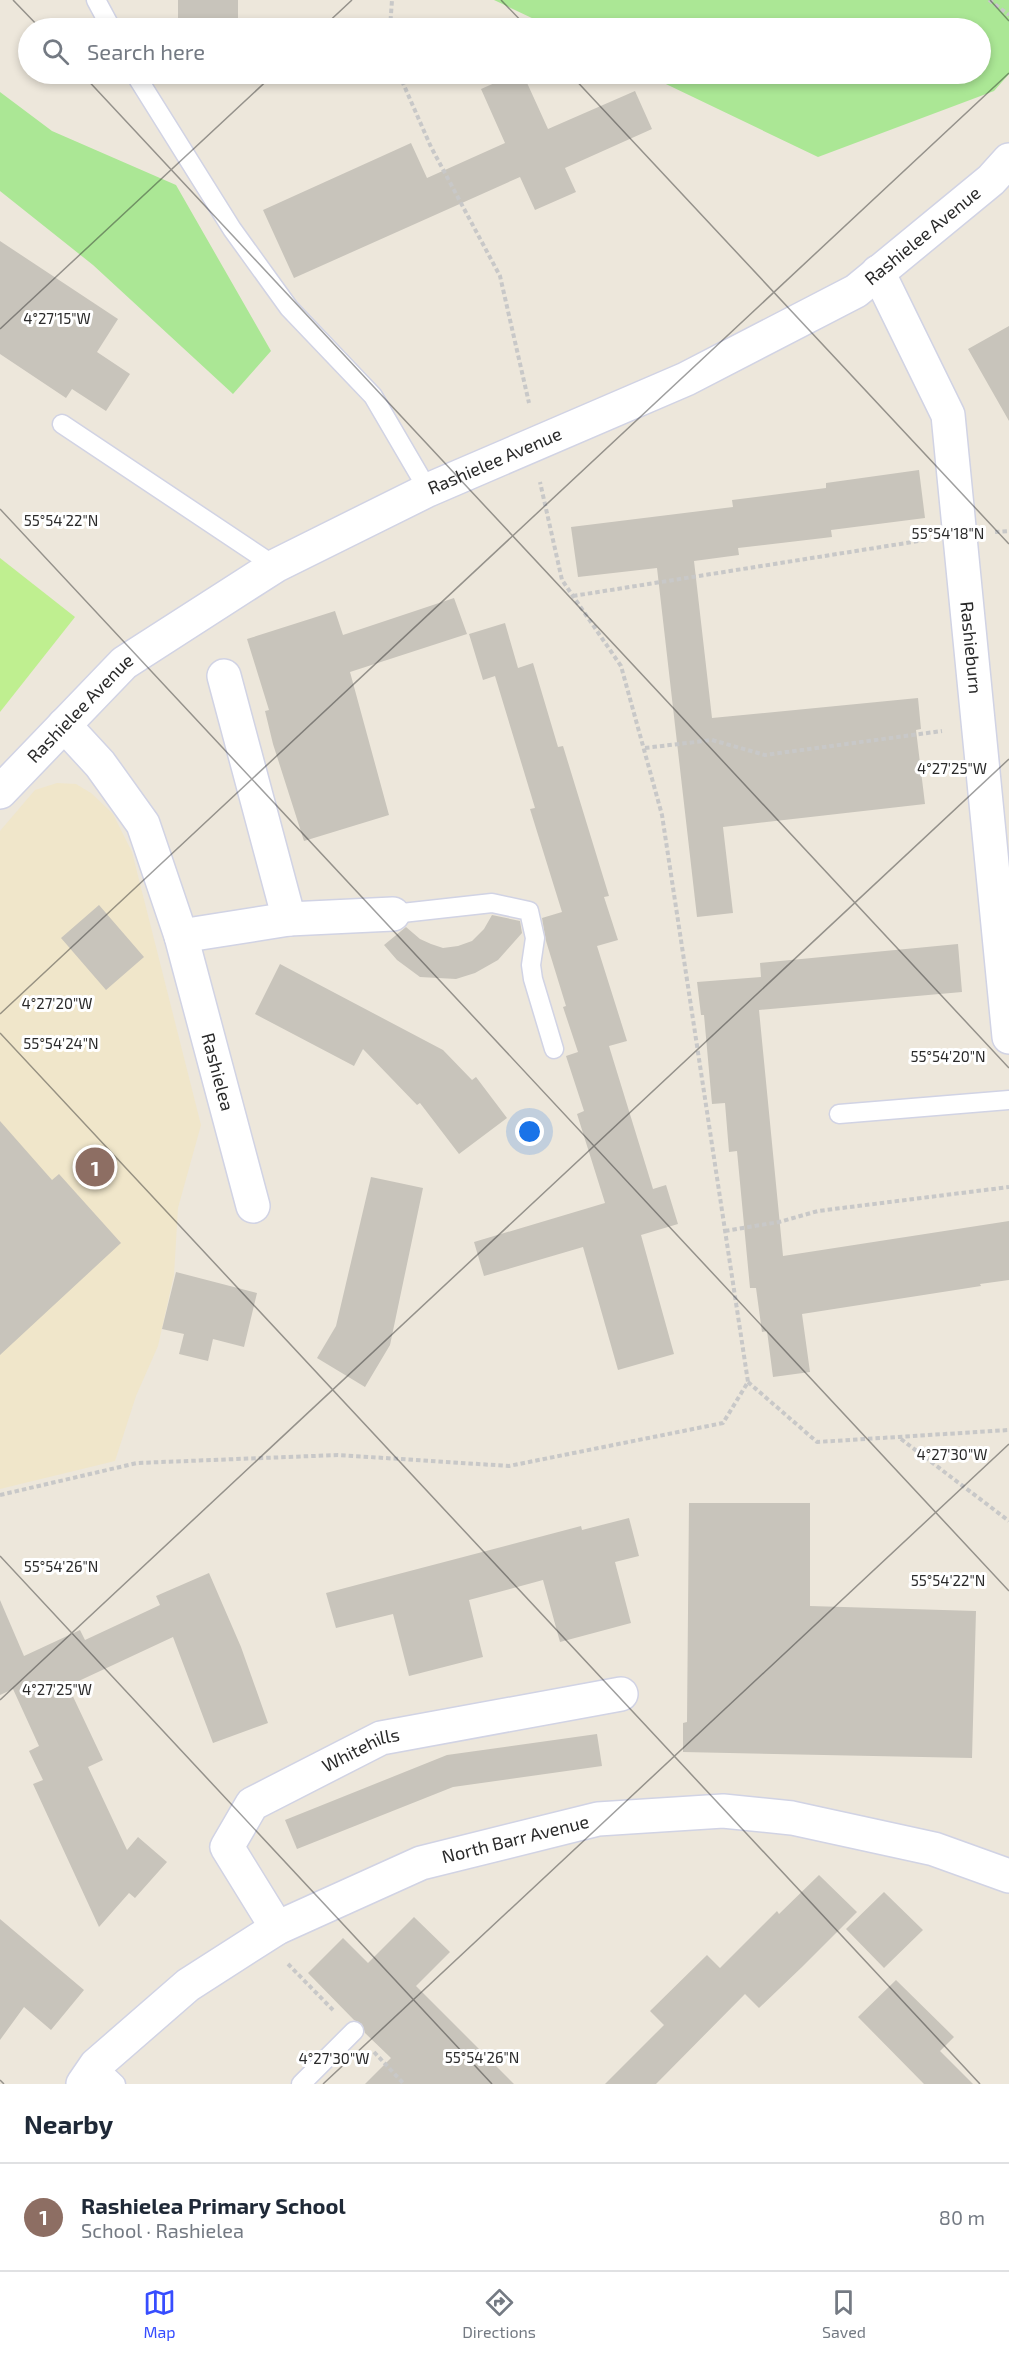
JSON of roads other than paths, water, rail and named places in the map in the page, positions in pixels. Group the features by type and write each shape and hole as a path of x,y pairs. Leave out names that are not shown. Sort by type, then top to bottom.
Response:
{"street":[{"name":"Rashielee Avenue","path":"0,792 124,663 275,566 428,490 686,379 856,291 991,180 1009,160"},
{"name":"Rashieburn","path":"878,272 948,415 1009,1037"},
{"path":"224,676 289,920"},
{"name":"Rashielea","path":"64,725 100,764 142,824 181,936 253,1206"},
{"path":"181,936 289,920 393,914"},
{"name":"Whitehills","path":"277,1928 227,1847 252,1804 381,1738 621,1694"},
{"name":"North Barr Avenue","path":"98,2078 188,1985 277,1928 421,1863 598,1819 723,1811 792,1818 865,1832 934,1849 1009,1876"}],"lane":[{"path":"96,0 106,18"},
{"path":"141,84 231,229 289,308 373,396 428,490"},
{"path":"62,424 275,566"},
{"path":"393,914 492,903 529,911 535,938 531,965 533,979 554,1049"},
{"path":"840,1114 1009,1100"},
{"path":"301,2084 354,2031"}],"place":[{"name":"Rashielea Primary School","path":"95,1167"}]}
